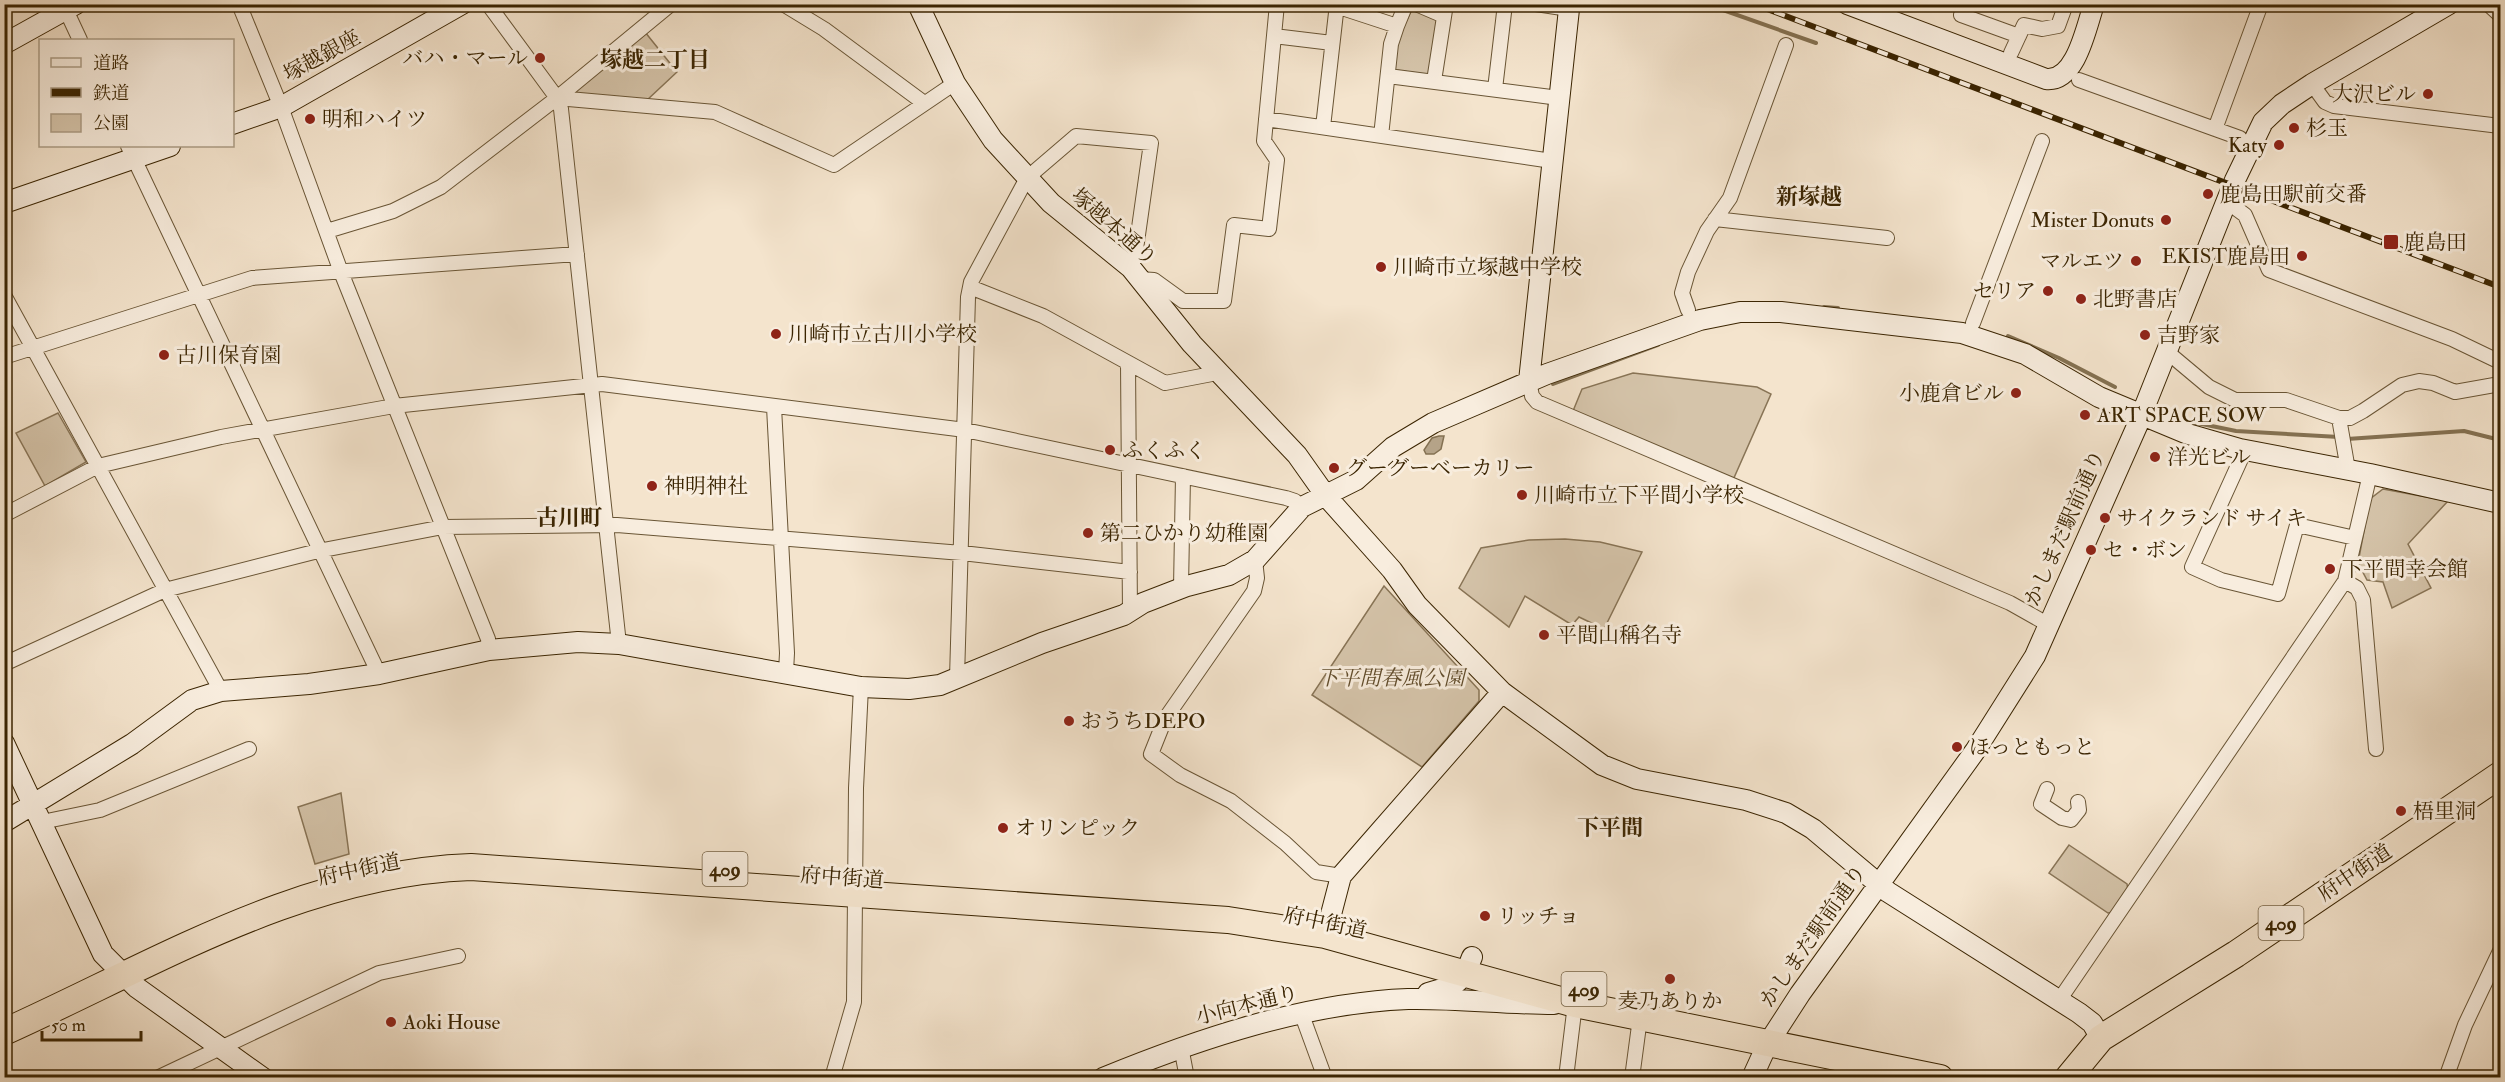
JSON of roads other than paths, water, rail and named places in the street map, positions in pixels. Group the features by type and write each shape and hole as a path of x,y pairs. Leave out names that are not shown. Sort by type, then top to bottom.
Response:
{"highway":[{"name":"府中街道","path":"2068,1077 2101,1038 2236,954 2500,775"},
{"name":"府中街道","path":"4,1015 326,890 376,878 471,867 1233,905 1329,922 1469,965 1575,1005 1694,1027 1887,1073 1940,1077"},
{"name":"府中街道","path":"855,885 1228,920 1325,935 1644,1005 1694,1027"},
{"name":"府中街道","path":"4,1032 117,970"}],"street":[{"path":"239,4 281,107 341,272 488,639 489,650"},
{"name":"塚越銀座","path":"234,123 281,107 462,4"},
{"path":"488,4 557,98 561,109 608,525 619,645"},
{"path":"327,231 393,211 441,187 557,98 671,4"},
{"path":"783,4 824,28 924,103"},
{"name":"塚越本通り","path":"918,4 955,83 986,132 1027,178 1076,225 1135,273 1191,344 1297,455 1326,496 1392,570 1417,605 1502,692 1602,765 1637,778 1746,800 1786,813 1813,829 1879,885 2060,999 2092,1023 2101,1038"},
{"path":"957,678 970,287 1027,178 1076,136 1151,143 1135,256 1135,273 1154,280 1183,301 1224,301 1234,225 1269,229 1277,160 1264,141 1277,4"},
{"path":"1380,136 1391,44 1407,4"},
{"path":"1416,4 1445,10 1434,81"},
{"path":"1495,89 1505,4"},
{"path":"1536,4 1569,9 1529,381 1532,396 1537,402 2010,603 2049,625"},
{"path":"1847,4 2046,79 2055,80 2063,77 2071,68 2094,4"},
{"path":"2012,53 2024,25 2042,29 2058,26 2066,4"},
{"path":"2215,129 2261,4"},
{"name":"かしまだ駅前通り","path":"1752,1077 1767,1045 1800,994 1998,716 2035,656 2141,415 2250,143 2263,122 2282,104 2312,84 2449,4"},
{"path":"2488,4 2500,15"},
{"path":"1323,127 1336,5 1397,26"},
{"path":"4,44 71,7 80,39"},
{"path":"1961,15 2019,36"},
{"path":"1274,36 1332,43"},
{"path":"1688,310 1682,293 1688,272 1715,219 1730,198 1786,45"},
{"path":"1388,76 1559,98"},
{"path":"2079,80 2240,138"},
{"path":"557,98 715,112 834,165 955,83"},
{"path":"2312,84 2325,102 2334,106 2500,126"},
{"path":"1266,118 1552,161"},
{"path":"1973,323 2042,141"},
{"path":"4,203 131,152 164,147"},
{"path":"131,152 264,429 318,551 379,674"},
{"path":"2226,201 2245,214 2269,270 2452,339 2500,362"},
{"path":"1715,219 1887,238"},
{"path":"4,357 200,297 252,278 577,254"},
{"path":"970,287 1043,316 1165,383 1212,374 1216,369"},
{"path":"4,296 221,691"},
{"path":"4,822 132,744 192,700 221,691 309,684 379,674 489,650 578,642 619,645 786,672 861,687 909,689 940,685 1042,643 1130,612 1181,588 1229,575 1254,560 1302,507 1356,480 1394,447 1433,423 1529,381 1700,320 1740,312 1781,312 1962,333 2025,354 2099,397 2188,434 2245,450 2370,474 2500,503"},
{"path":"2166,351 2209,387 2235,400 2286,400 2339,418 2350,417 2363,411 2402,385 2419,381 2433,383 2455,392 2500,384"},
{"path":"1128,364 1130,612"},
{"path":"4,515 98,466 264,429 394,406 591,384 965,430 1286,498 1302,507"},
{"path":"774,406 786,672"},
{"path":"2339,418 2348,470"},
{"path":"2245,450 2192,567 2221,580 2278,594 2297,525 2355,537"},
{"path":"2060,999 2345,581 2370,474"},
{"path":"1181,588 1183,476"},
{"path":"4,664 165,590 318,551 443,527 608,525 962,553 1130,572"},
{"path":"1254,560 1257,578 1254,591 1165,719 1151,753 1180,775 1231,801 1285,843 1316,872 1341,876"},
{"path":"2345,581 2357,588 2363,600 2376,749"},
{"path":"832,1077 854,1002 861,687"},
{"path":"1329,922 1341,876 1502,692"},
{"path":"4,743 103,954 117,970 263,1077"},
{"path":"42,822 100,810 249,749"},
{"path":"2047,789 2041,804 2062,818 2071,820 2079,810 2078,802"},
{"path":"2446,1077 2465,1025 2500,951"},
{"path":"157,1077 379,973 458,956"},
{"path":"1408,999 1452,987 1469,965"},
{"path":"1408,999 1575,1005 1566,1077"},
{"name":"小向本通り","path":"1103,1077 1181,1047 1302,1015 1369,1003 1408,999"},
{"path":"1302,1015 1325,1077"},
{"path":"1632,1077 1640,1018"},
{"path":"1181,1047 1187,1077"}],"waterway":[{"path":"1706,4 1816,43"},
{"path":"1740,303 1768,303"},
{"path":"1824,307 1838,308"},
{"path":"2008,336 2059,358 2115,387"},
{"path":"1553,384 1658,345"},
{"path":"2162,409 2192,422 2236,431 2339,437"},
{"path":"2347,439 2464,431 2500,440"}],"railway":[{"path":"1754,4 2500,287"}],"place":[{"name":"バハ・マール","path":"540,58"},
{"name":"大沢ビル","path":"2428,94"},
{"name":"明和ハイツ","path":"310,119"},
{"name":"杉玉","path":"2294,128"},
{"name":"Katy","path":"2279,145"},
{"name":"鹿島田駅前交番","path":"2208,194"},
{"name":"Mister Donuts","path":"2166,220"},
{"name":"鹿島田","path":"2391,242"},
{"name":"EKIST鹿島田","path":"2302,256"},
{"name":"マルエツ","path":"2136,261"},
{"name":"川崎市立塚越中学校","path":"1381,267"},
{"name":"セリア","path":"2048,291"},
{"name":"北野書店","path":"2081,299"},
{"name":"川崎市立古川小学校","path":"776,334"},
{"name":"吉野家","path":"2145,335"},
{"name":"古川保育園","path":"164,355"},
{"name":"小鹿倉ビル","path":"2016,393"},
{"name":"ART SPACE SOW","path":"2085,415"},
{"name":"ふくふく","path":"1110,450"},
{"name":"洋光ビル","path":"2155,457"},
{"name":"グーグーベーカリー","path":"1334,468"},
{"name":"神明神社","path":"652,486"},
{"name":"川崎市立下平間小学校","path":"1522,495"},
{"name":"サイクランド サイキ","path":"2105,518"},
{"name":"第二ひかり幼稚園","path":"1088,533"},
{"name":"セ・ボン","path":"2091,550"},
{"name":"下平間幸会館","path":"2330,569"},
{"name":"平間山稱名寺","path":"1544,635"},
{"name":"おうちDEPO","path":"1069,721"},
{"name":"ほっともっと","path":"1957,747"},
{"name":"梧里洞","path":"2401,811"},
{"name":"オリンピック","path":"1003,828"},
{"name":"リッチョ","path":"1485,916"},
{"name":"麦乃ありか","path":"1670,979"},
{"name":"Aoki House","path":"391,1022"}],"district":[{"name":"塚越二丁目","path":"655,60"},
{"name":"新塚越","path":"1809,197"},
{"name":"古川町","path":"569,518"},
{"name":"下平間","path":"1610,828"}],"park label":[{"name":"下平間春風公園","path":"1391,678"}]}
